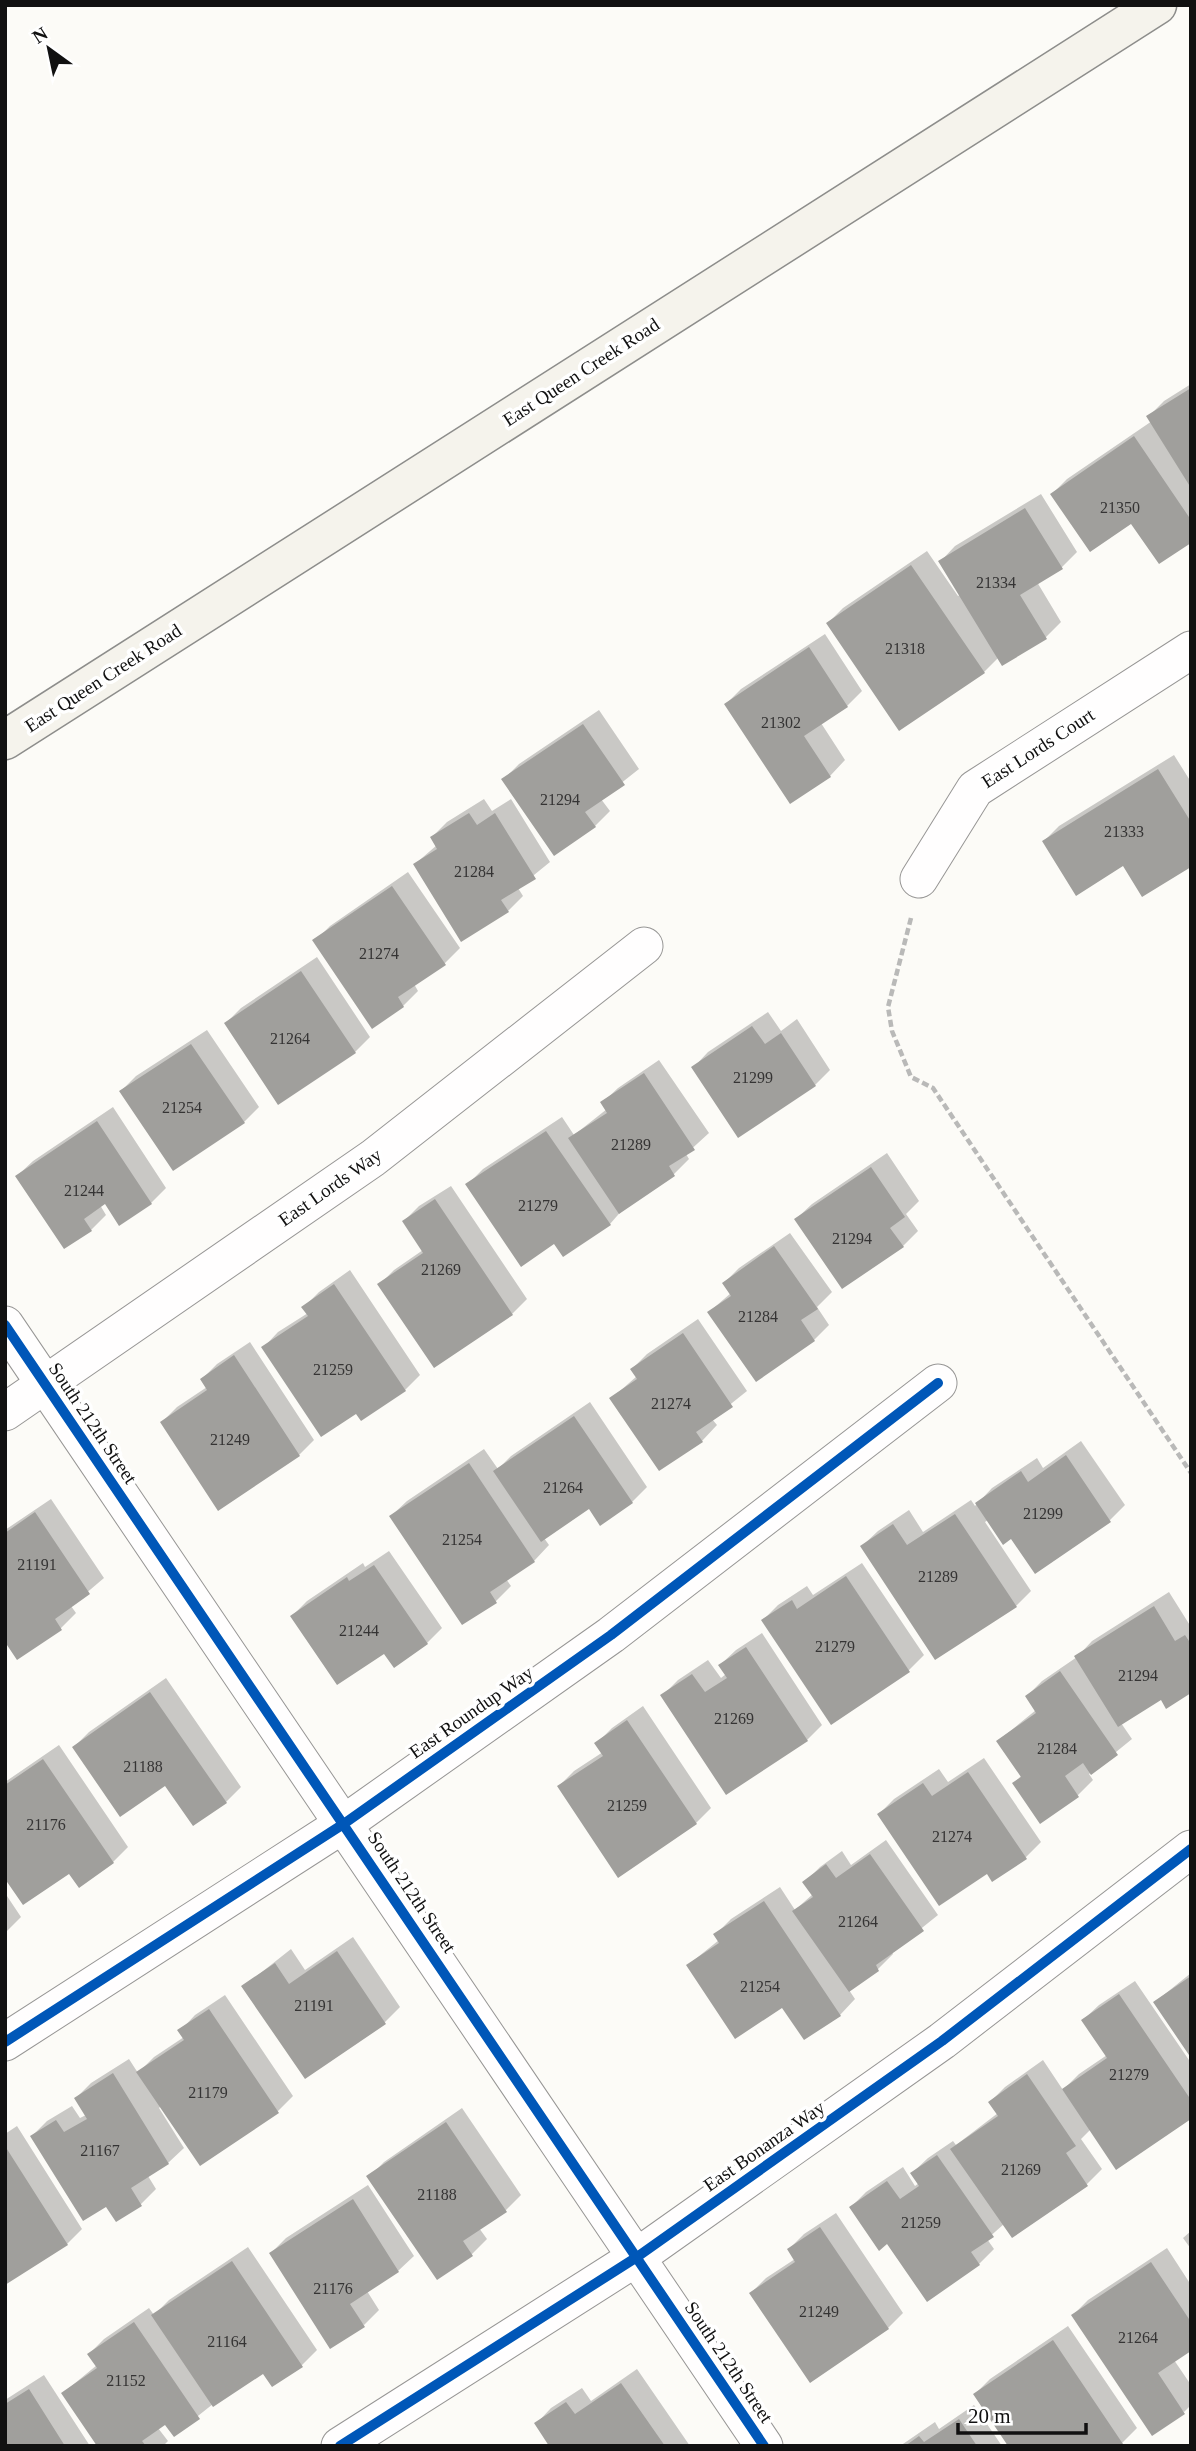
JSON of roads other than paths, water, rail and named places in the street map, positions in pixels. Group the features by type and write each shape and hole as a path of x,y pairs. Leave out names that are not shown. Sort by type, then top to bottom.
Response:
{"main road":[{"name":"East Queen Creek Road","path":"5,740 1157,5"}],"street":[{"name":"East Lords Court","path":"919,879 975,789 1191,650"},
{"name":"East Lords Way","path":"5,1412 373,1158 644,946"},
{"name":"South 212th Street","path":"5,1325 345,1823 764,2446"},
{"name":"East Roundup Way","path":"5,2042 345,1823 611,1634 939,1384"},
{"name":"East Bonanza Way","path":"340,2446 637,2257 942,2041 1191,1849"}]}
